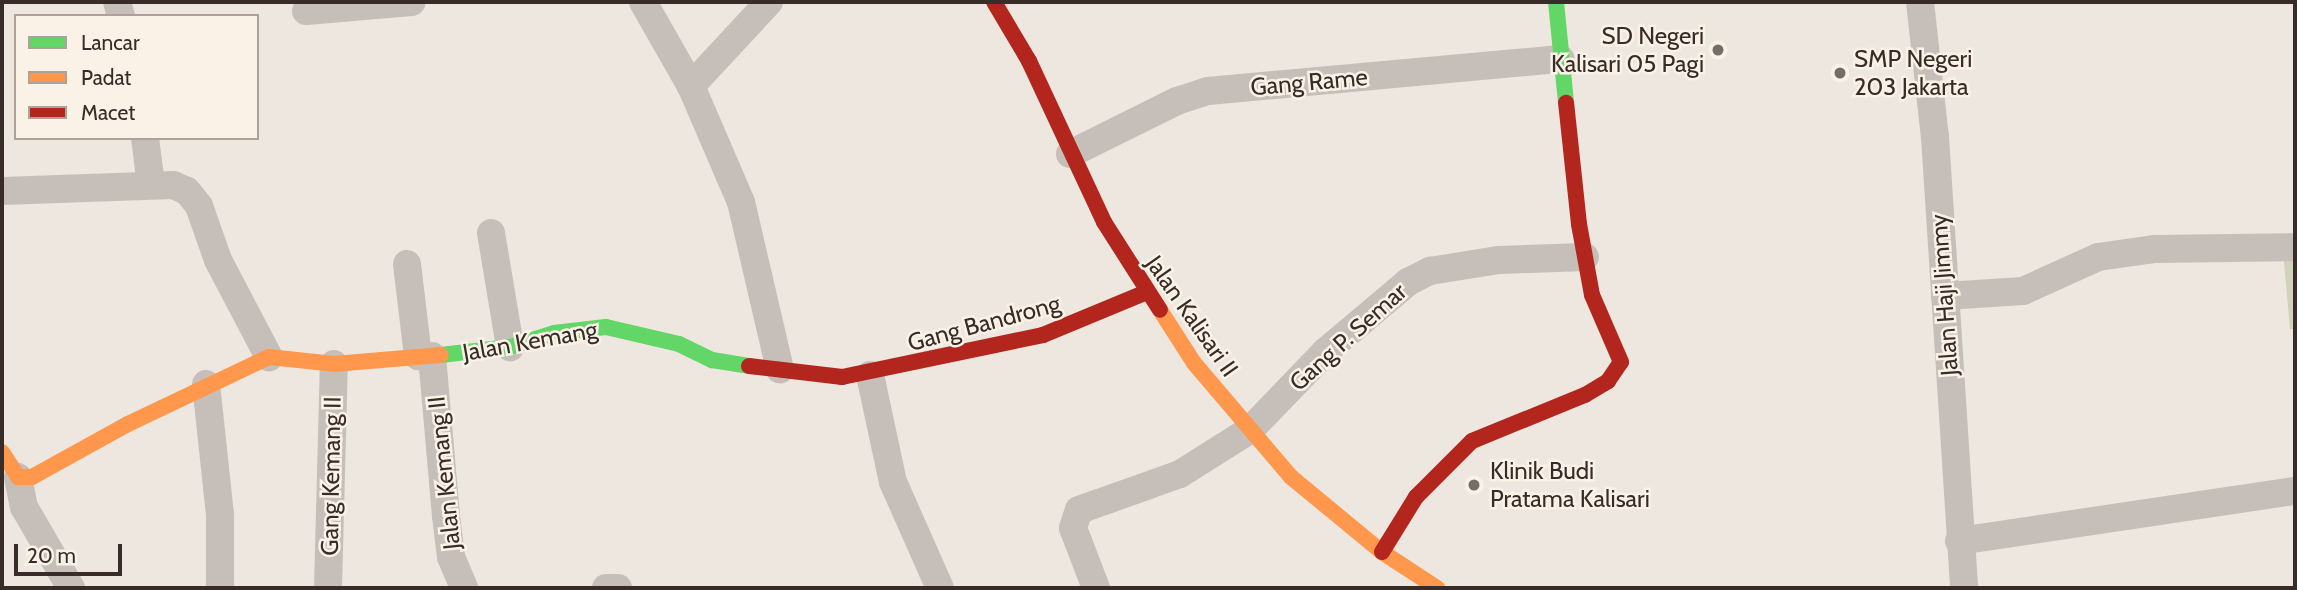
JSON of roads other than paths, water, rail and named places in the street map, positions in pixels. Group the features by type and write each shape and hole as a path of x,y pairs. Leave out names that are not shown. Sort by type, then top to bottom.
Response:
{"street":[{"path":"306,10 412,2"},
{"path":"643,2 691,86 741,202 780,370"},
{"path":"691,86 769,2"},
{"name":"Jalan Kalisari II","path":"994,2 1029,61 1070,154 1147,292 1194,363 1291,477 1382,552 1437,588"},
{"path":"1382,552 1416,496 1472,441 1585,395 1617,373 1621,362 1592,295 1556,2"},
{"name":"Jalan Haji Jimmy","path":"1920,2 1945,296 1964,588"},
{"name":"Gang Rame","path":"1070,154 1177,101 1208,91 1561,59"},
{"path":"145,140 151,186"},
{"path":"2,191 173,185 193,196 218,260 269,357"},
{"path":"491,233 510,348"},
{"path":"1945,296 2023,291 2098,257 2155,249 2295,247"},
{"name":"Gang P. Semar","path":"1096,588 1073,528 1079,510 1180,474 1250,430 1325,352 1408,282 1430,271 1499,260 1586,257"},
{"name":"Jalan Kemang II","path":"407,264 425,356 449,543 464,588"},
{"name":"Gang Bandrong","path":"870,375 1054,331 1147,292"},
{"name":"Jalan Kemang","path":"18,477 32,477 206,384 269,357 334,364 425,356 510,348 554,333 606,327 679,344 712,360 814,377 870,375"},
{"name":"Gang Kemang II","path":"328,588 334,364"},
{"path":"870,375 893,482 940,588"},
{"path":"206,384 220,515 220,588"},
{"path":"2,453 18,477 24,507 72,588"},
{"path":"1959,541 2295,491"},
{"path":"606,588 618,588"}],"place":[{"name":"SD Negeri Kalisari 05 Pagi","path":"1718,50"},
{"name":"SMP Negeri 203 Jakarta","path":"1840,73"},
{"name":"Klinik Budi Pratama Kalisari","path":"1474,485"}]}
